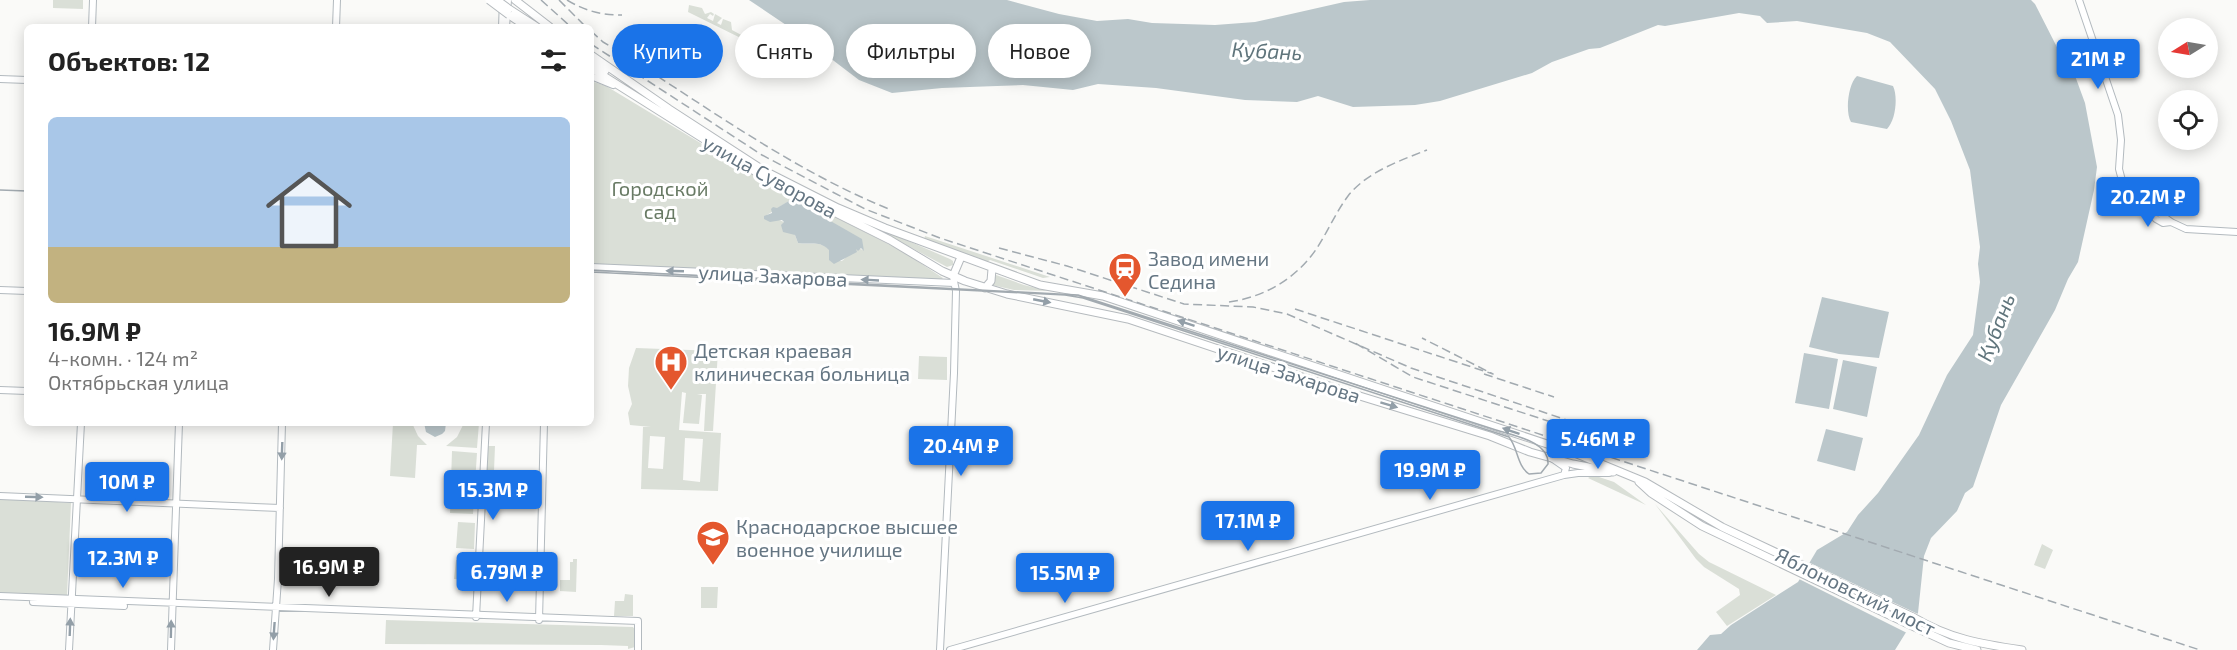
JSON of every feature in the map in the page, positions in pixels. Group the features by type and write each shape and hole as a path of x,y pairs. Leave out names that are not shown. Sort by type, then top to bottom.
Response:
{"main road":[{"path":"489,0 523,24"},
{"path":"497,0 533,24"},
{"path":"515,0 546,24"},
{"name":"улица Суворова","path":"594,58 764,170 838,208 961,257"},
{"name":"улица Суворова","path":"594,64 669,109"},
{"name":"улица Суворова","path":"594,70 764,177 890,240 954,279"},
{"path":"954,279 961,257"},
{"name":"улица Захарова","path":"961,257 1040,285 1103,296 1577,454 1645,482 1728,534"},
{"path":"985,288 991,281 992,269"},
{"name":"улица Захарова","path":"954,279 1007,294 1128,319 1350,393 1490,436 1515,448 1552,459 1624,474"},
{"path":"1573,464 1577,460 1577,454"},
{"name":"Яблоновский мост","path":"1728,534 1952,637 2022,650"},
{"name":"Яблоновский мост","path":"1728,534 1939,639 1977,650"}],"street":[{"path":"94,24 95,0"},
{"path":"336,24 337,0"},
{"path":"503,0 503,24"},
{"path":"504,24 508,0"},
{"path":"2079,0 2118,115 2121,140 2119,169 2123,184 2138,200 2171,222 2191,231 2237,232"},
{"path":"594,77 627,92"},
{"path":"0,79 24,80"},
{"name":"улица Захарова","path":"594,267 954,279"},
{"path":"940,650 954,373 956,291 954,279"},
{"path":"0,290 24,291"},
{"path":"0,392 24,393"},
{"path":"69,650 80,426"},
{"path":"171,650 179,426"},
{"path":"273,650 282,426"},
{"path":"475,616 485,426"},
{"path":"539,618 544,426"},
{"path":"1578,473 1587,466 1586,458"},
{"path":"1552,459 1566,468 1564,475"},
{"path":"950,650 1564,475 1624,474"},
{"path":"0,496 280,508"},
{"path":"0,598 276,610 638,621 638,650"},
{"path":"539,618 632,624 639,629"}],"green space":[{"path":"53,0 83,0 83,9 53,8"},
{"path":"689,5 702,8 705,14 711,12 714,14 713,16 710,14 707,18 713,21 715,14 722,18 717,23 719,24 712,24 688,12"},
{"path":"723,19 731,22 735,35 723,29"},
{"name":"Городской сад","path":"594,82 606,86 727,159 792,195 902,251 943,278 941,280 594,265","holes":["792,199 864,250 856,248 842,261 830,261 830,250 826,247 818,244 798,243 795,235 783,224 784,222 767,215"]},
{"path":"862,221 950,259 953,265 947,267"},
{"path":"925,236 1050,277 1043,278 990,260 985,263 924,240"},
{"path":"996,275 1048,291 1014,290 992,285"},
{"path":"636,348 718,351 713,431 704,431 706,394 697,394 702,395 699,424 683,423 686,393 682,392 679,430 721,433 718,491 641,489 643,427 651,427 630,425 628,413 632,404 628,386 629,368","holes":["650,436 665,437 663,469 648,468","685,438 703,439 700,482 683,480"]},
{"path":"919,356 947,357 947,380 918,379"},
{"path":"393,426 413,426 418,436 427,445 417,445 415,478 390,476"},
{"path":"462,426 479,426 477,448 446,446 457,437"},
{"path":"488,446 495,446 493,496 485,496"},
{"path":"452,451 477,453 473,514 450,513"},
{"path":"1593,475 1614,482 1646,505 1588,478"},
{"path":"0,498 71,503 67,596 0,594"},
{"path":"1655,504 1699,554 1709,562 1776,595 1727,626 1716,612 1740,595 1739,589 1704,567 1696,559"},
{"path":"458,522 475,523 474,549 456,548"},
{"path":"2042,544 2053,550 2045,569 2034,565"},
{"path":"493,554 500,555 499,586 492,586"},
{"path":"573,559 577,559 576,592 560,591 560,580 570,580 570,562 573,562"},
{"path":"456,560 474,561 473,580 454,579"},
{"path":"701,587 718,587 717,608 701,608"},
{"path":"625,594 633,595 633,616 614,616 615,601 624,601"},
{"path":"386,620 633,627 636,631 635,647 628,649 628,646 601,645 385,644"}],"water":[{"name":"Кубань","path":"749,0 1007,0 1059,14 1097,21 1128,19 1152,23 1215,25 1255,22 1344,2 1370,0 2031,0 2063,59 2074,73 2085,103 2097,167 2078,262 2055,310 2001,405 1973,487 1965,493 1957,511 1931,538 1924,556 1918,613 1895,650 1697,650 1710,635 1721,634 1731,625 1798,582 1817,550 1847,532 1919,435 1947,375 1973,335 1980,282 1978,264 1980,247 1970,170 1951,121 1935,89 1890,42 1867,33 1797,21 1767,23 1760,16 1739,13 1665,26 1658,25 1600,48 1589,49 1552,62 1532,73 1440,101 1415,105 1353,107 1318,96 1297,102 1245,100 1156,88 1098,84 1073,90 1023,85 942,88 892,93 856,78 976,78 976,24 846,24 846,70 834,61 834,24 785,24"},
{"path":"1857,76 1893,86 1895,108 1887,129 1851,122 1848,98 1851,85"},
{"path":"792,199 862,239 864,251 861,248 858,251 856,249 857,252 834,264 829,260 829,250 825,247 818,244 798,243 795,235 783,232 781,225 784,222 782,220 770,222 764,219 764,216 772,213 773,207 777,208"},
{"path":"1822,297 1889,312 1879,358 1839,354 1809,347"},
{"path":"1804,353 1838,359 1829,409 1795,403"},
{"path":"1843,360 1877,367 1867,417 1833,409"},
{"path":"425,426 446,426 445,431 435,437 426,432"},
{"path":"1826,429 1863,438 1855,471 1817,461"}],"pier":[{"path":"1808,562 1920,615 1914,627 1909,634 1797,578"}],"tram line":[{"path":"0,190 24,191"},
{"path":"594,270 1078,295 1521,437 1543,450 1548,464 1541,473 1529,474 1522,466 1509,437 1083,298 1065,295 594,272"}],"railway":[{"path":"541,0 568,24"},
{"path":"559,0 583,24"},
{"path":"567,0 593,12 622,15"},
{"path":"594,34 603,42 778,153 814,174 889,209"},
{"path":"594,46 762,155 865,209 940,238 2200,650"},
{"path":"1229,302 1255,296 1290,277 1309,259 1348,196 1364,180 1384,168 1427,150"},
{"path":"999,248 1067,266 1184,304 1253,307 1287,314 1411,368 1597,430 1548,421 1413,377 1355,343"},
{"path":"1295,309 1493,374 1422,338"},
{"path":"1484,374 1554,397"}],"place":[{"name":"Завод имени Седина","path":"1125,298"},
{"name":"Детская краевая клиническая больница","path":"671,391"},
{"name":"Краснодарское высшее военное училище","path":"713,566"}]}
